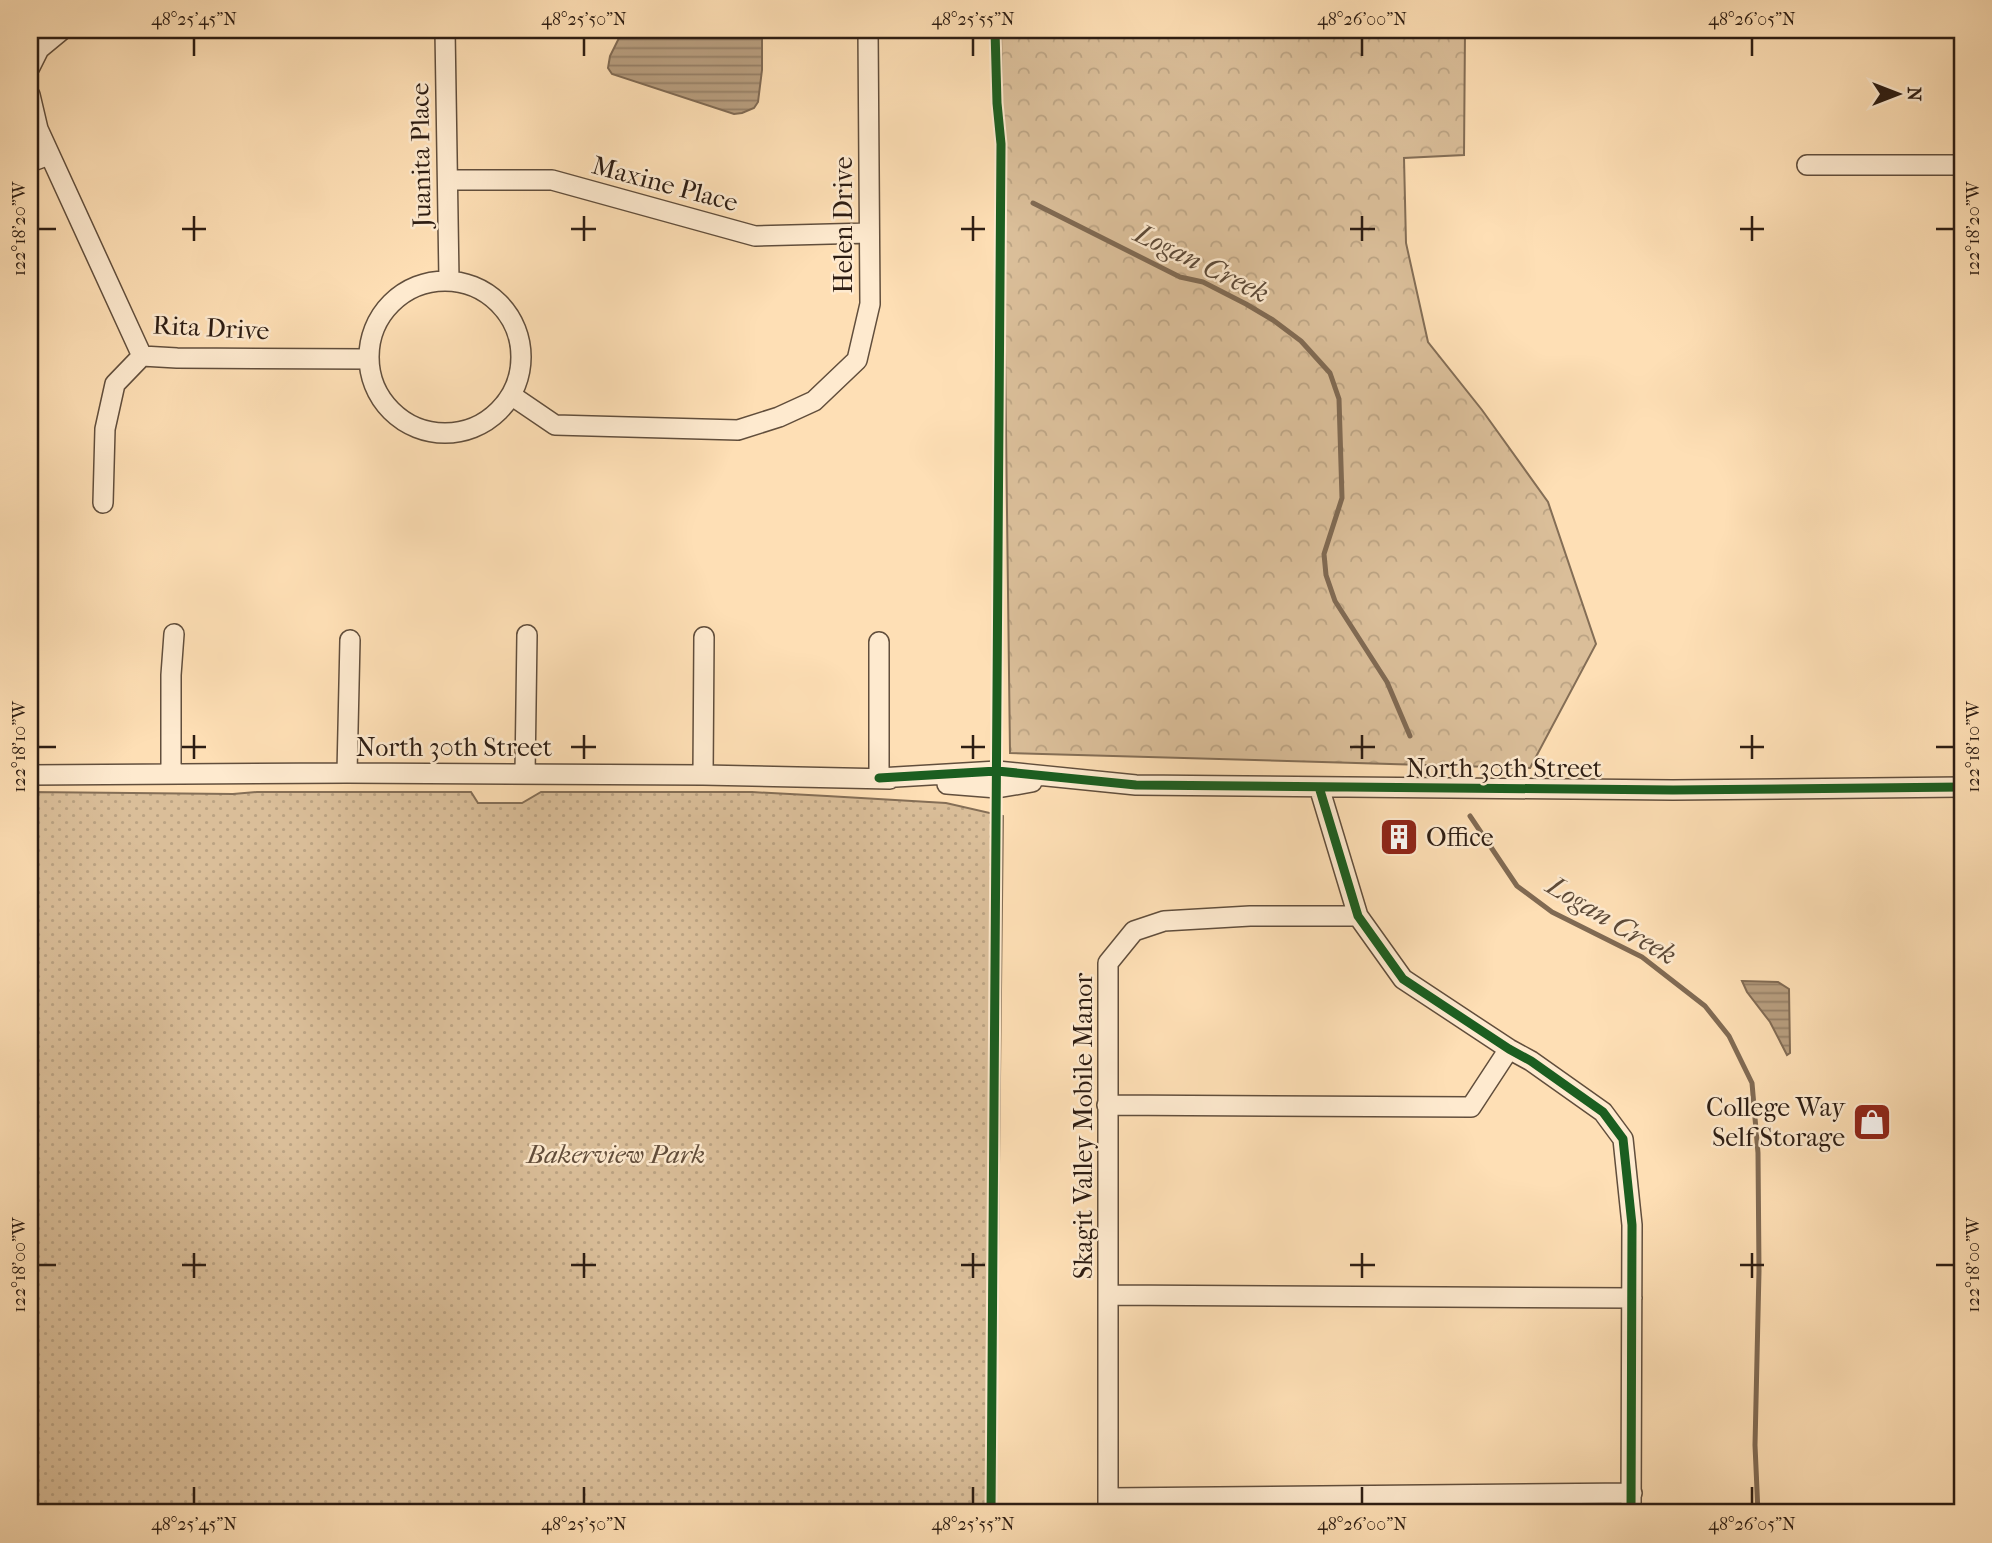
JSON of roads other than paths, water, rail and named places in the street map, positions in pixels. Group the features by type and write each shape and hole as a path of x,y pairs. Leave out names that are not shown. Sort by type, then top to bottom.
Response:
{"street":[{"path":"30,67 39,49 62,30"},
{"name":"Juanita Place","path":"445,30 449,280"},
{"name":"Helen Drive","path":"511,395 555,425 738,430 779,417 814,401 857,360 870,304 868,30"},
{"name":"Rita Drive","path":"30,94 34,131 49,155 142,356 369,359"},
{"path":"30,162 49,155"},
{"path":"1807,165 1962,165"},
{"name":"Maxine Place","path":"448,180 552,180 755,236 869,233"},
{"path":"449,280 475,286 496,300 512,320 521,345 520,371 511,395 496,414 475,427 451,433 426,431 404,421 386,404 374,383 369,359 371,338 379,318 392,302 409,289 429,282 449,280"},
{"path":"103,503 105,429 115,384 142,356"},
{"path":"171,774 171,675 174,634"},
{"path":"525,774 527,635"},
{"path":"703,775 704,637"},
{"path":"347,773 350,640"},
{"path":"879,642 879,778"},
{"name":"North 30th Street","path":"30,775 347,773 879,778 997,772 1136,785 1673,790 1962,787"},
{"path":"1319,787 1358,916 1403,979 1531,1061 1603,1112 1623,1139 1632,1226 1631,1513"},
{"name":"Skagit Valley Mobile Manor","path":"1109,1506 1108,963 1134,931 1164,921 1250,916 1358,916"},
{"path":"1107,1105 1471,1107 1509,1049"},
{"path":"1109,1294 1632,1298"},
{"path":"1109,1506 1632,1493"}],"waterway":[{"name":"Logan Creek","path":"1033,203 1180,277 1203,282 1246,304 1301,341 1330,373 1339,399 1342,498 1324,554 1326,575 1335,601 1387,682 1410,736"},
{"name":"Logan Creek","path":"1470,816 1517,886 1552,912 1642,957 1705,1006 1729,1036 1752,1083 1758,1153 1759,1271 1755,1445 1758,1513"}],"place":[{"name":"Office","path":"1399,837"},
{"name":"College Way Self Storage","path":"1872,1122"}],"park label":[{"name":"Bakerview Park","path":"616,1154"}]}
